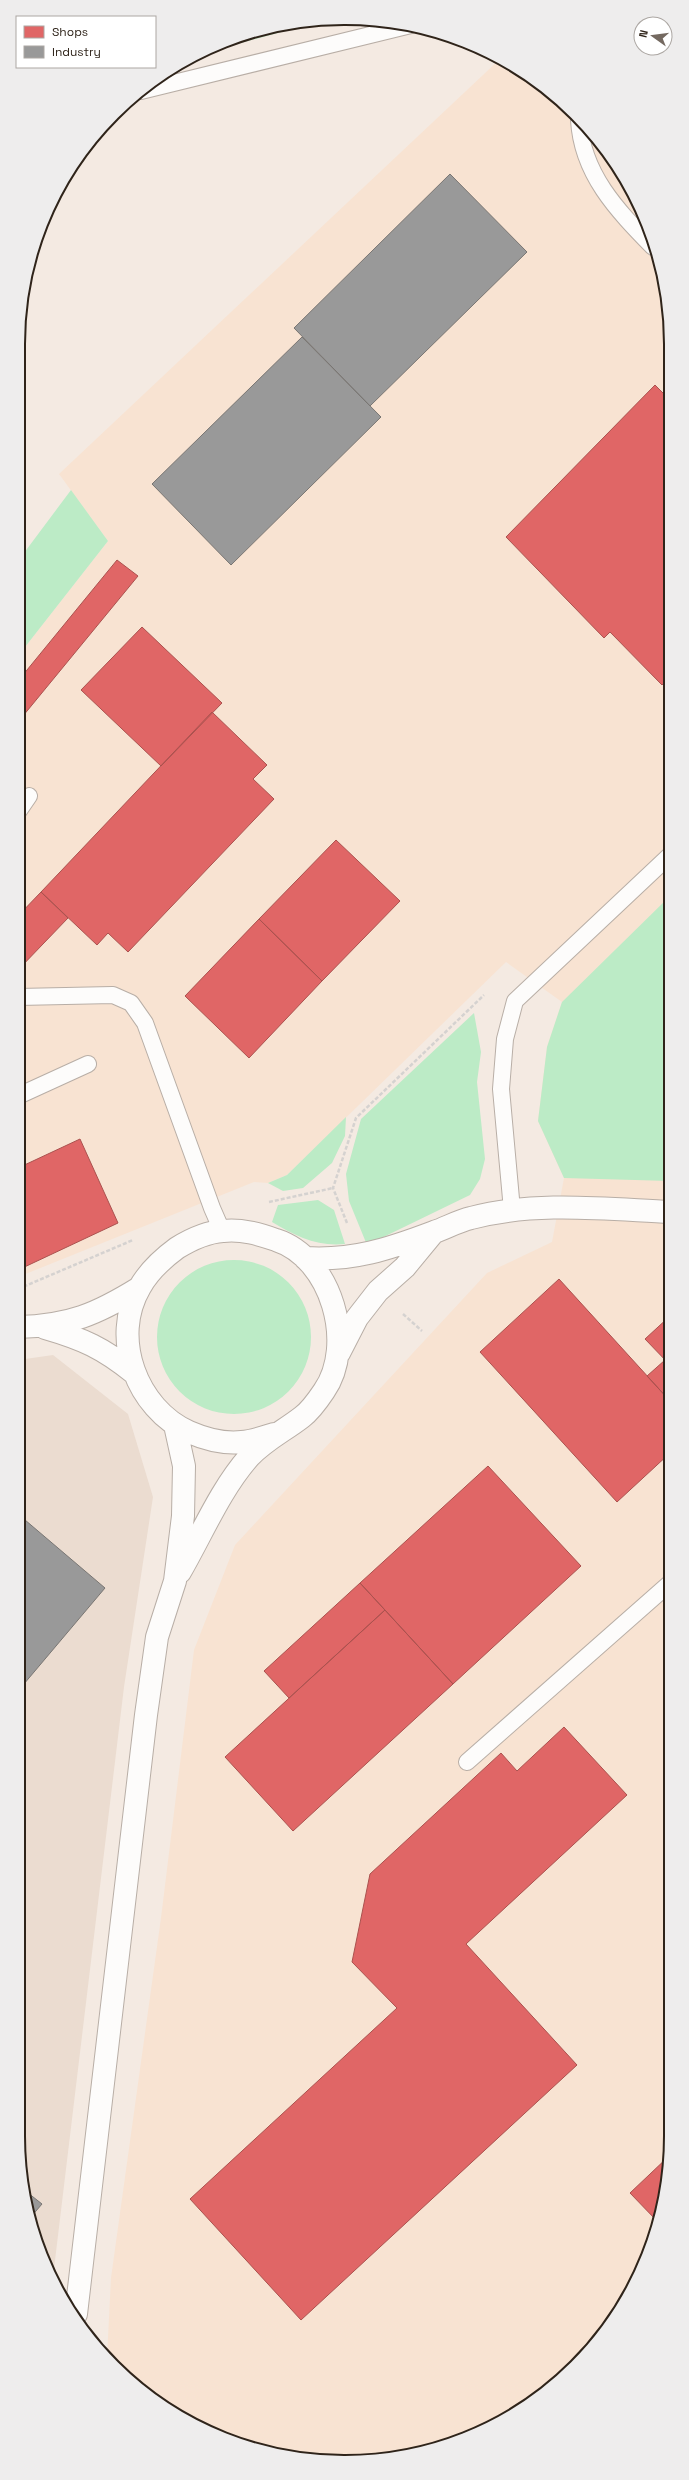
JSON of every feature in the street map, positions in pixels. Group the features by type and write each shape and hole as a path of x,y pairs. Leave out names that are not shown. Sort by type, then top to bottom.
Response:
{"street":[{"path":"305,1258 329,1259 360,1256 391,1248 470,1218 512,1210 572,1207 664,1212"},
{"path":"274,1434 241,1442 207,1439 175,1425 150,1402 134,1372 128,1344 130,1315 139,1288 160,1260 189,1240 222,1231 252,1232 280,1241 305,1258 327,1287 338,1321 337,1357"},
{"path":"175,1581 230,1483 250,1457 274,1434 304,1416 325,1390 337,1357 357,1318 378,1290 405,1267 434,1232"},
{"path":"28,1327 78,1320 107,1308 139,1288"},
{"path":"28,1327 80,1338 110,1354 134,1372"},
{"path":"77,2309 146,1715 157,1637 175,1581 183,1516 184,1466 175,1425"}],"lane":[{"path":"155,88 394,29"},
{"path":"580,129 582,147 596,180 617,210 646,240"},
{"path":"25,802 29,796"},
{"path":"512,1210 501,1089 505,1038 515,1001 664,861"},
{"path":"25,997 113,995 130,1003 145,1023 212,1208 222,1231"},
{"path":"25,1093 88,1064"},
{"path":"467,1762 664,1588"}],"path":[{"path":"333,1188 356,1118 488,992"}],"shaded area":[{"path":"495,63 539,91 555,104 585,134 610,167 640,222 658,282 664,344 664,2136 661,2177 653,2218 640,2258 610,2313 585,2346 555,2376 522,2401 504,2412 467,2431 407,2449 344,2455 282,2449 222,2431 185,2412 150,2389 134,2376 107,2349 111,2278 161,1918 194,1650 235,1545 487,1273 552,1242 564,1178 538,1121 547,1047 562,1002 506,962 287,1175 268,1183 254,1182 25,1274 25,647 108,541 59,474"},
{"path":"53,1355 128,1414 153,1497 124,1687 54,2269 42,2238 31,2198 25,2136 25,1359"}],"green space":[{"path":"288,30 233,45 262,36"},
{"path":"71,490 108,541 25,647 25,552"},
{"path":"664,902 664,1181 564,1178 538,1121 547,1047 562,1002"},
{"path":"474,1013 481,1052 477,1082 485,1159 480,1179 470,1195 367,1245 349,1201 346,1174 361,1119"},
{"path":"346,1117 345,1136 332,1163 303,1188 283,1191 268,1183 287,1175"},
{"path":"318,1200 334,1210 345,1244 325,1244 316,1242 289,1232 272,1222 278,1205"},
{"path":"226,1260 242,1260 256,1263 270,1269 289,1282 298,1294 308,1315 311,1337 308,1359 298,1380 289,1392 277,1401 256,1411 242,1414 226,1414 212,1411 198,1405 185,1397 174,1386 160,1359 157,1345 157,1329 160,1315 166,1301 174,1288 185,1277 212,1263"}],"building: Shops":[{"path":"655,385 664,394 664,683 662,685 610,632 604,638 506,537"},
{"path":"117,560 138,576 25,713 25,672"},
{"path":"142,627 222,703 161,766 81,690"},
{"path":"212,712 267,765 253,779 274,799 128,952 108,933 97,945 41,892"},
{"path":"336,840 400,901 322,981 259,919"},
{"path":"41,892 68,918 25,963 25,909"},
{"path":"259,919 322,981 249,1058 185,996"},
{"path":"80,1139 118,1223 25,1267 25,1165"},
{"path":"559,1279 664,1394 664,1459 617,1502 480,1352"},
{"path":"664,1322 664,1359 645,1339"},
{"path":"664,1361 664,1394 647,1376"},
{"path":"488,1466 581,1566 453,1684 360,1583"},
{"path":"360,1583 385,1610 289,1698 264,1671"},
{"path":"385,1610 453,1684 293,1831 225,1757"},
{"path":"564,1727 627,1795 466,1944 577,2065 301,2320 190,2199 397,2008 352,1962 370,1874 501,1753 517,1771"},
{"path":"662,2162 658,2198 653,2217 630,2193"}],"building: Industry":[{"path":"450,174 527,252 370,406 294,328"},
{"path":"302,337 381,417 231,565 152,484"},
{"path":"25,1520 105,1588 25,1683"},
{"path":"31,2195 42,2204 35,2213"}]}
